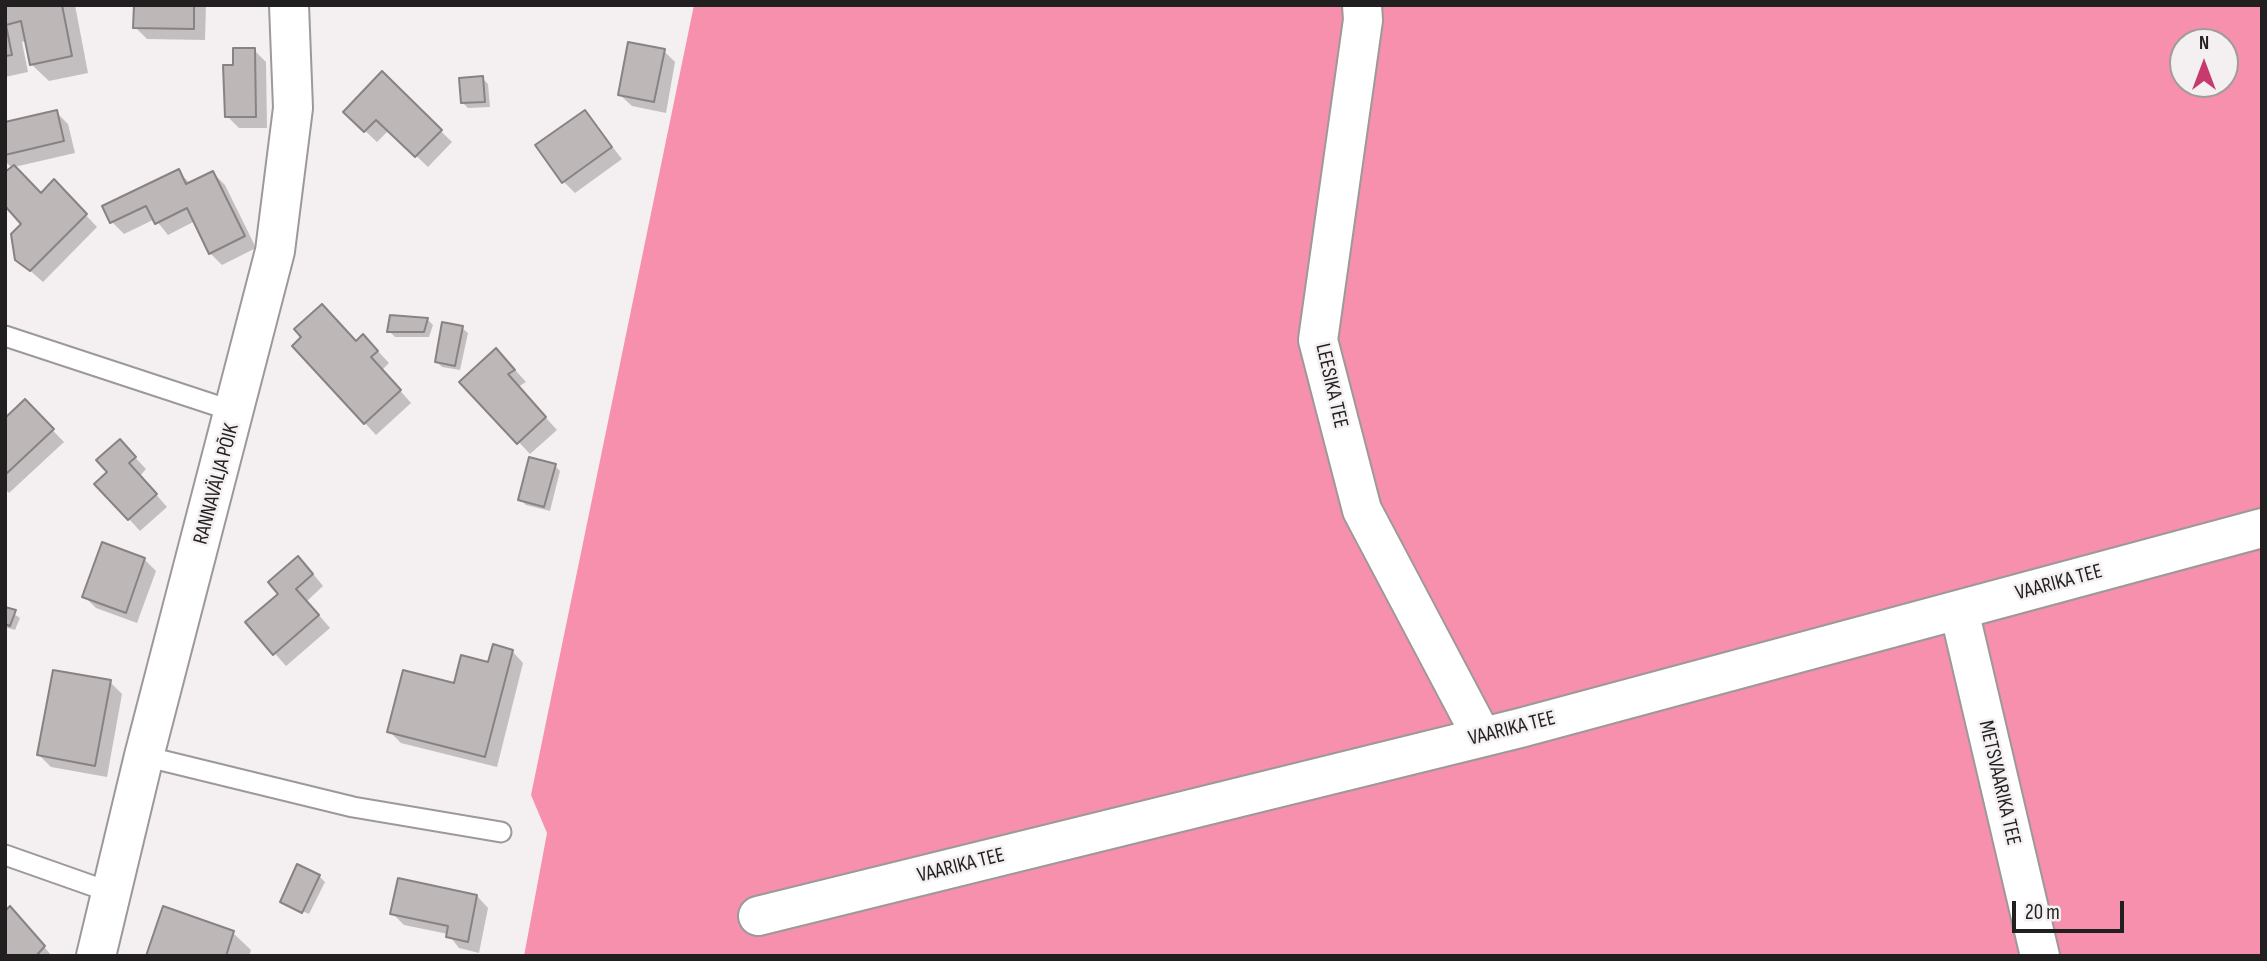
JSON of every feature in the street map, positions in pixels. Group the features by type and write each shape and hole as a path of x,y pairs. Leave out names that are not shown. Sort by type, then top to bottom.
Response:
{"street":[{"name":"RANNAVÄLJA PÕIK","path":"96,956 144,756 236,412 278,225 293,108 289,5"},
{"name":"LEESIKA TEE","path":"1362,5 1363,20 1318,340 1362,510 1482,737"},
{"name":"VAARIKA TEE","path":"758,916 1482,737 2262,528"},
{"name":"METSVAARIKA TEE","path":"1959,610 2040,956"}],"lane":[{"path":"5,336 236,412"},
{"path":"144,756 353,807 500,832"},
{"path":"5,855 110,892"}],"shaded area":[{"path":"694,5 2262,5 2262,956 524,956 547,833 531,795"}],"building":[{"path":"5,5 62,5 72,56 30,65 21,21 6,25 12,55 5,56"},
{"path":"134,5 194,5 194,29 133,28"},
{"path":"628,42 665,49 654,102 618,95"},
{"path":"233,48 255,48 256,117 225,117 223,65 233,65"},
{"path":"382,71 442,130 415,157 376,120 364,132 343,112"},
{"path":"483,76 485,102 461,103 459,78"},
{"path":"57,110 64,141 5,155 5,122"},
{"path":"585,110 612,147 562,183 535,145"},
{"path":"14,165 41,193 54,179 87,214 30,271 15,260 11,234 21,224 5,206 5,172"},
{"path":"179,169 186,184 213,171 245,236 209,254 187,208 155,224 146,206 110,223 102,206"},
{"path":"322,304 356,341 363,334 378,351 371,357 401,390 364,424 292,346 301,337 294,329"},
{"path":"390,315 428,318 424,332 387,332"},
{"path":"442,322 463,326 455,366 435,362"},
{"path":"496,348 515,370 508,374 546,417 517,444 459,382"},
{"path":"25,399 54,429 5,475 5,418"},
{"path":"120,439 136,457 129,463 157,494 128,520 94,484 107,472 96,460"},
{"path":"529,457 556,464 544,507 518,500"},
{"path":"102,542 145,558 126,613 82,597"},
{"path":"298,556 313,574 296,589 319,615 273,655 245,622 278,594 268,582"},
{"path":"5,607 16,610 10,626 5,624"},
{"path":"493,644 513,650 485,757 387,732 403,670 454,683 461,655 488,662"},
{"path":"53,670 111,680 95,766 37,755"},
{"path":"297,864 320,875 302,913 280,902"},
{"path":"398,878 477,895 468,942 446,937 448,926 390,914"},
{"path":"10,906 45,946 36,956 5,956 5,911"},
{"path":"163,906 234,931 226,956 146,956"}]}
